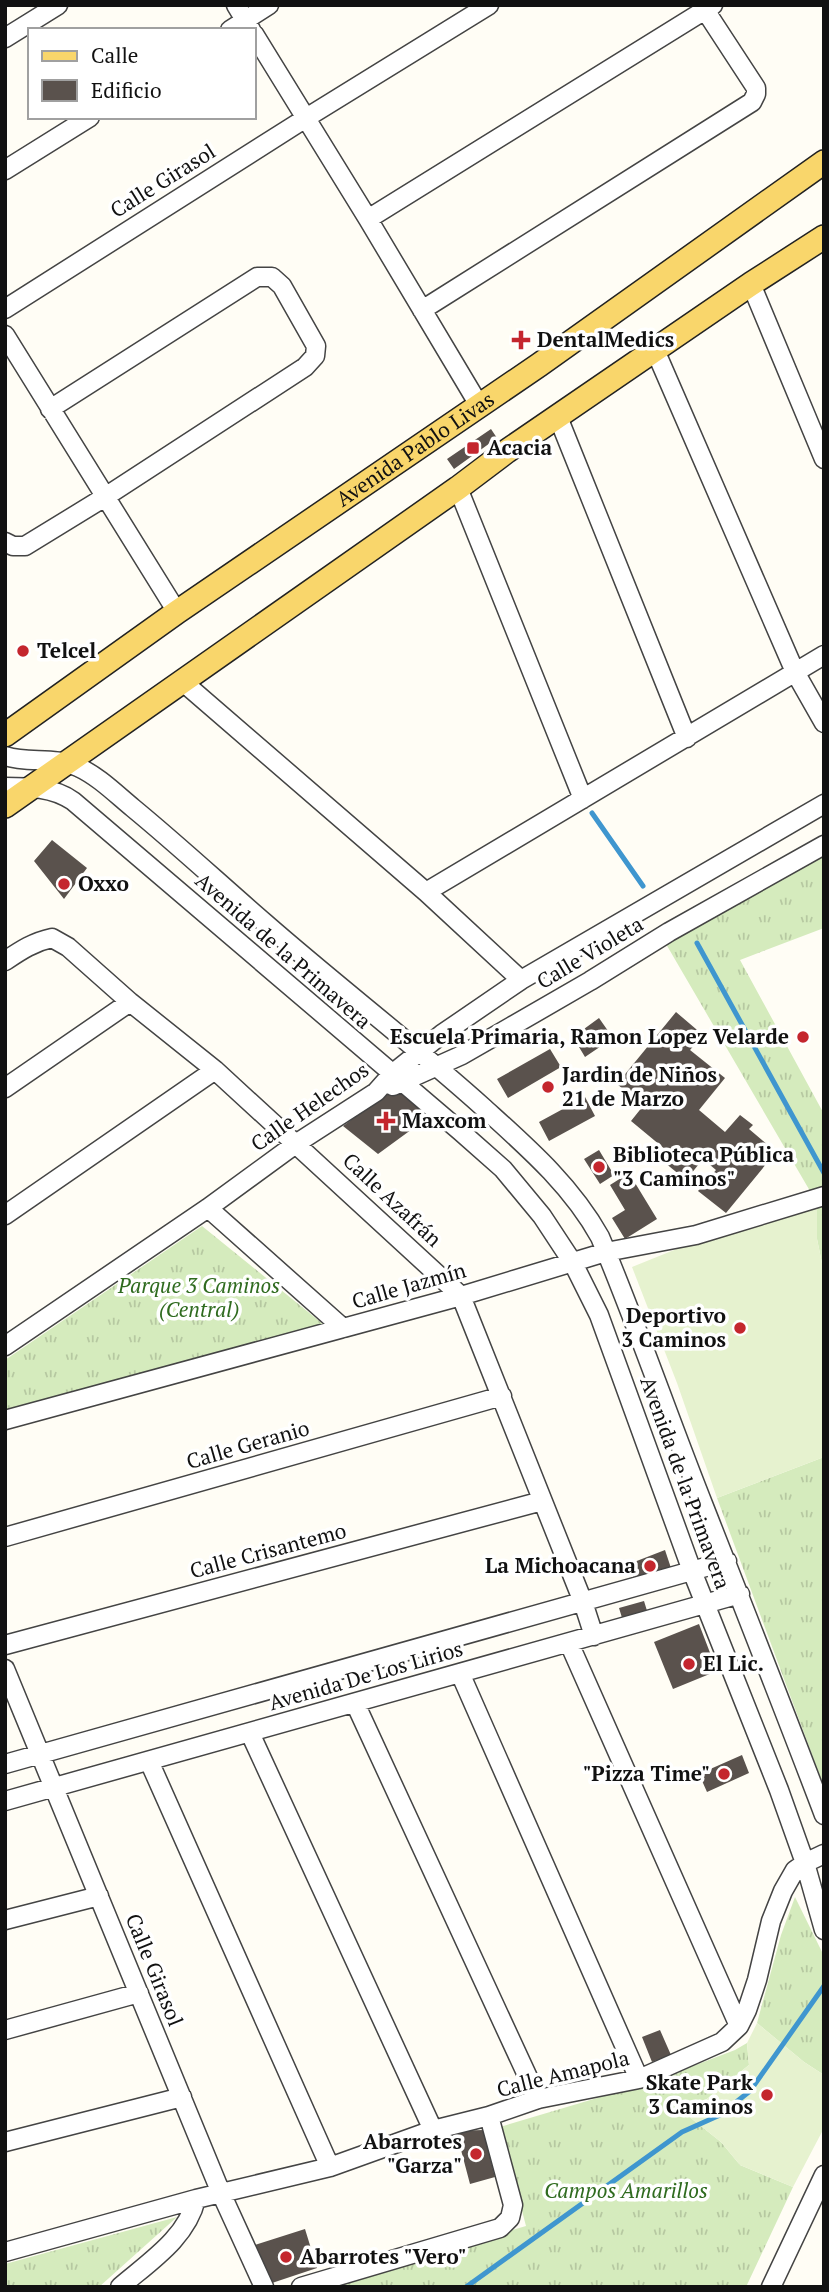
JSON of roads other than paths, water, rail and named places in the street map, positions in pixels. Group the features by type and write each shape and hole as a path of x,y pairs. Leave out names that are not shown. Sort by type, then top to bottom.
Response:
{"main road":[{"name":"Avenida Pablo Livas","path":"5,735 177,612 539,365 824,162"},
{"path":"5,806 507,451 824,237"}],"street":[{"path":"5,38 58,5"},
{"path":"243,24 269,5"},
{"name":"Calle Girasol","path":"5,309 306,117 489,5"},
{"path":"368,219 709,8 756,88 752,102 422,310"},
{"path":"256,43 306,117 479,405"},
{"path":"5,170 87,119"},
{"path":"5,542 13,547 25,546 105,497 306,367 315,356 316,346 282,286 272,277 257,278 50,410"},
{"path":"751,284 824,459"},
{"path":"5,335 177,612"},
{"path":"655,350 795,672 824,723"},
{"path":"558,417 687,738"},
{"path":"458,488 583,799"},
{"path":"426,892 824,656"},
{"path":"183,682 426,892 522,979"},
{"name":"Avenida de la Primavera","path":"5,756 65,763 92,775 439,1067 549,1168 587,1214 606,1252 824,1815"},
{"name":"Avenida de la Primavera","path":"5,787 62,793 73,801 503,1169 535,1206 573,1262 612,1349 692,1571 805,1863 824,1930"},
{"name":"Calle Helechos","path":"5,1346 208,1208 297,1143 398,1078 420,1052 442,1034 522,979 824,804"},
{"name":"Calle Violeta","path":"398,1078 439,1067 824,845"},
{"name":"Calle Azafrán","path":"5,961 29,945 52,938 68,947 215,1070 461,1296 583,1602 594,1636"},
{"path":"5,1088 131,1002"},
{"path":"5,1215 215,1070"},
{"name":"Calle Jazmín","path":"5,1420 461,1296 606,1252 695,1235 824,1196"},
{"path":"208,1208 344,1328"},
{"name":"Calle Geranio","path":"5,1537 502,1396"},
{"name":"Calle Crisantemo","path":"5,1646 542,1501"},
{"name":"Avenida De Los Lirios","path":"5,1764 727,1561"},
{"name":"Avenida De Los Lirios","path":"5,1801 740,1594"},
{"path":"569,1643 739,2026"},
{"name":"Calle Girasol","path":"5,1669 221,2193 264,2287"},
{"path":"460,1673 639,2079"},
{"path":"355,1703 538,2099"},
{"path":"250,1732 433,2130"},
{"path":"149,1761 330,2167"},
{"path":"739,2026 757,1980 776,1906 789,1879 805,1863 824,1854"},
{"path":"5,1920 99,1896"},
{"path":"5,2030 139,1993"},
{"name":"Calle Amapola","path":"5,2252 196,2199 330,2167 433,2130 489,2116 538,2099 639,2079 722,2042 739,2026"},
{"path":"5,2142 182,2097"},
{"path":"300,2287 500,2228 506,2223 512,2214 513,2205 489,2116"},
{"path":"771,2287 824,2175"},
{"path":"120,2287 178,2235 189,2219 196,2199"}],"waterway":[{"path":"592,813 643,886"},
{"path":"697,943 824,1173"},
{"path":"466,2287 682,2132 720,2115 750,2091 824,1986"}],"place":[{"name":"DentalMedics","path":"521,340"},
{"name":"Acacia","path":"473,448"},
{"name":"Telcel","path":"23,651"},
{"name":"Oxxo","path":"64,884"},
{"name":"Escuela Primaria, Ramon Lopez Velarde","path":"803,1037"},
{"name":"Jardin de Niños 21 de Marzo","path":"548,1087"},
{"name":"Maxcom","path":"386,1121"},
{"name":"Biblioteca Pública \"3 Caminos\"","path":"599,1167"},
{"name":"Deportivo 3 Caminos","path":"740,1328"},
{"name":"La Michoacana","path":"650,1566"},
{"name":"El Lic.","path":"689,1664"},
{"name":"\"Pizza Time\"","path":"724,1774"},
{"name":"Skate Park 3 Caminos","path":"767,2095"},
{"name":"Abarrotes \"Garza\"","path":"476,2154"},
{"name":"Abarrotes \"Vero\"","path":"286,2257"}],"park label":[{"name":"Parque 3 Caminos (Central)","path":"199,1298"},
{"name":"Campos Amarillos","path":"626,2191"}]}
